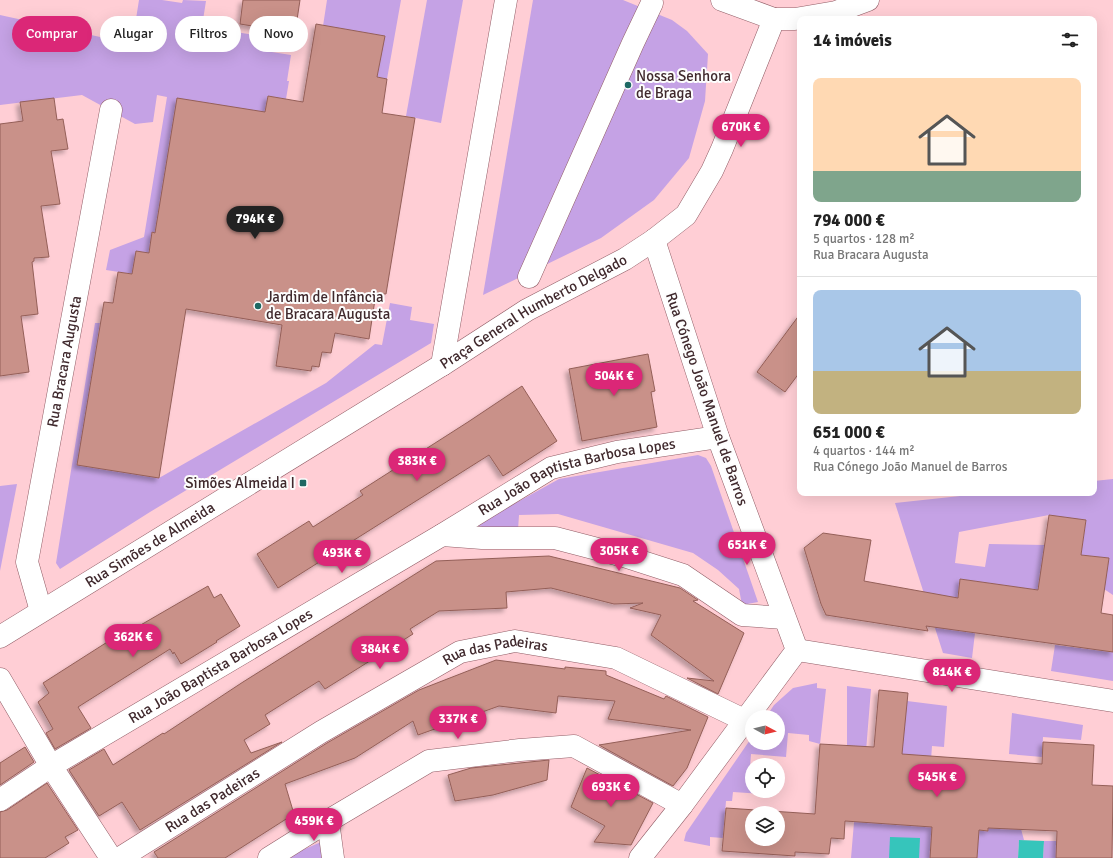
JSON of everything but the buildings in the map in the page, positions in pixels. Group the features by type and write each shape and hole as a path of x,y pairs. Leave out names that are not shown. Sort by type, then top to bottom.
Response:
{"street":[{"name":"Praça General Humberto Delgado","path":"442,365 506,0"},
{"path":"722,0 774,19 797,19"},
{"path":"813,16 836,12 868,0"},
{"path":"529,277 652,3"},
{"name":"Praça General Humberto Delgado","path":"442,365 527,310 625,259 654,240 686,215 712,171 774,19"},
{"name":"Rua Bracara Augusta","path":"41,611 27,562 111,110"},
{"name":"Rua Cónego João Manuel de Barros","path":"654,240 718,437 797,650"},
{"name":"Rua Simões de Almeida","path":"0,637 442,365"},
{"name":"Rua João Baptista Barbosa Lopes","path":"0,800 51,766 442,535 551,468 617,452 718,437"},
{"name":"Rua João Baptista Barbosa Lopes","path":"442,535 482,538 555,538 624,556 683,575 742,615 784,618"},
{"name":"Rua das Padeiras","path":"120,858 322,732 460,652 515,642 616,658 744,720"},
{"path":"640,858 682,805 797,650 1113,701"},
{"path":"0,679 51,766 112,858"},
{"path":"269,858 429,761 520,750 574,746 682,805"},
{"path":"328,821 333,858"}],"shaded area":[{"path":"139,0 162,0 182,3 183,0 206,1 204,16 175,16 175,52 241,52 241,33 249,34 249,52 272,52 291,55 286,99 268,96 265,112 155,233 152,233 149,253 132,274 106,270 110,250 144,237 167,97 157,95 153,122 135,124 82,95 0,105 0,15 12,18 12,52 92,52 92,35 100,37 100,52 167,52 167,16 136,16"},
{"path":"327,0 401,0 387,79 377,77 384,36 323,26"},
{"path":"427,0 463,0 441,123 406,116"},
{"path":"533,0 623,0 672,20 687,31 708,54 705,101 689,158 654,200 601,238 483,295"},
{"path":"390,303 412,307 410,320 434,324 431,343 150,512 60,569 56,563 95,323 100,323 78,465 159,478 326,383 375,344 382,345"},
{"path":"698,455 706,458 711,466 758,602 742,605 739,589 718,570 693,553 558,514 519,515 518,530 469,529 559,479"},
{"path":"1113,479 1113,595 1104,589 1109,558 1081,555 1086,521 1049,515 959,532 955,563 985,567 989,544 1045,545 1038,590 960,579 954,630 975,633 972,658 943,653 895,503 960,496 1097,496 1097,481"},
{"path":"17,484 0,571 0,486"},
{"path":"1055,645 1113,652 1113,681 1051,671"},
{"path":"817,683 817,688 826,689 820,744 809,741 809,735 788,733 786,757 751,754 751,758 745,758 745,793 733,792 732,801 726,801 723,838 710,837 710,846 684,841 686,833 745,747 745,750 785,750 785,710 771,710 774,705 793,688"},
{"path":"847,686 871,689 862,801 886,824 932,827 930,858 851,858 859,763 847,746"},
{"path":"907,701 947,706 944,747 932,746 931,760 898,757"},
{"path":"1012,713 1083,725 1081,740 1043,737 1042,757 1009,754"},
{"path":"1023,798 1021,829 1024,840 1019,840 1018,858 977,858 979,830 988,831 989,823"},
{"path":"1044,841 1057,841 1056,858 1043,858"},
{"path":"321,842 329,858 284,858"}],"water":[{"path":"890,837 920,838 919,858 889,858"},
{"path":"1019,840 1044,841 1043,858 1018,858"}],"place":[{"name":"Nossa Senhora de Braga","path":"628,85"},
{"name":"Jardim de Infância de Bracara Augusta","path":"258,306"},
{"name":"Simões Almeida I","path":"303,483"}]}
